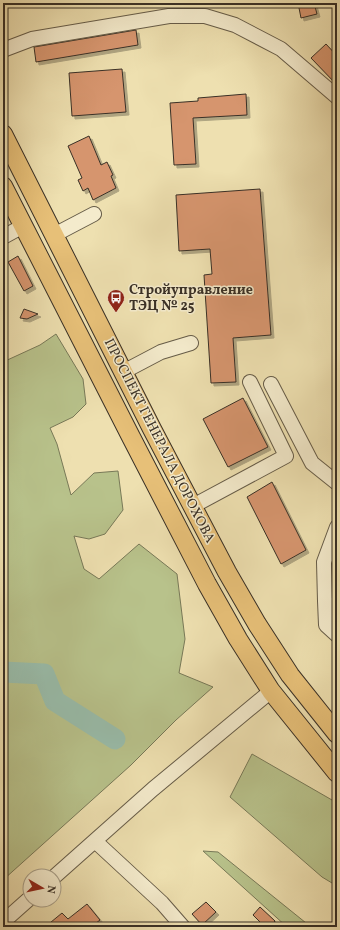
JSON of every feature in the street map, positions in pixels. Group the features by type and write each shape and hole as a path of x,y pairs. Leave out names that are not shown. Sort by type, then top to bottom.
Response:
{"main road":[{"name":"ПРОСПЕКТ ГЕНЕРАЛА ДОРОХОВА","path":"3,134 123,372 227,572 256,624 290,675 337,734"},
{"name":"ПРОСПЕКТ ГЕНЕРАЛА ДОРОХОВА","path":"3,186 207,584 271,691 337,772"}],"street":[{"path":"3,50 32,39 169,16 205,16 235,25 281,49 337,97"},
{"path":"54,235 94,214"},
{"path":"3,236 23,226"},
{"path":"123,372 161,352 191,343"},
{"path":"193,506 286,456 250,382"},
{"path":"271,384 312,463 337,483"},
{"path":"337,526 324,562 326,625 337,635"},
{"path":"325,601 337,614"},
{"path":"62,870 153,789 271,691"},
{"path":"95,840 162,903 183,927"},
{"path":"3,922 22,905"}],"green space":[{"path":"56,334 83,379 86,404 73,417 50,428 57,444 71,495 94,473 118,471 123,510 105,534 89,539 74,536 84,569 99,579 139,544 177,574 185,639 179,673 213,687 176,720 131,765 3,880 3,362 40,345"},
{"path":"252,754 332,800 337,805 337,886 322,877 230,797"},
{"path":"203,851 218,852 311,927 287,927"}],"building":[{"path":"298,3 314,3 317,14 301,18"},
{"path":"136,30 138,45 36,62 34,47"},
{"path":"326,44 337,56 337,85 311,58"},
{"path":"122,69 126,112 72,116 69,73"},
{"path":"246,94 247,115 193,118 196,164 174,165 170,103 198,101 198,98"},
{"path":"89,136 101,165 107,162 113,175 111,176 116,188 93,200 88,188 83,191 78,180 82,178 68,146"},
{"path":"260,189 271,335 233,338 236,382 211,383 204,275 212,274 210,249 179,251 176,195"},
{"path":"18,256 33,286 24,291 8,262"},
{"path":"24,309 38,314 27,319 20,318"},
{"path":"243,398 268,447 228,467 203,419"},
{"path":"272,482 306,550 281,564 247,497"},
{"path":"206,902 216,912 202,925 192,914"},
{"path":"87,904 100,920 91,927 45,927 62,913 68,919"},
{"path":"260,907 275,921 270,927 265,927 253,915"}],"waterway":[{"path":"3,672 44,674 55,701 115,739"}],"place":[{"name":"Стройуправление ТЭЦ № 25","path":"116,313"}]}
